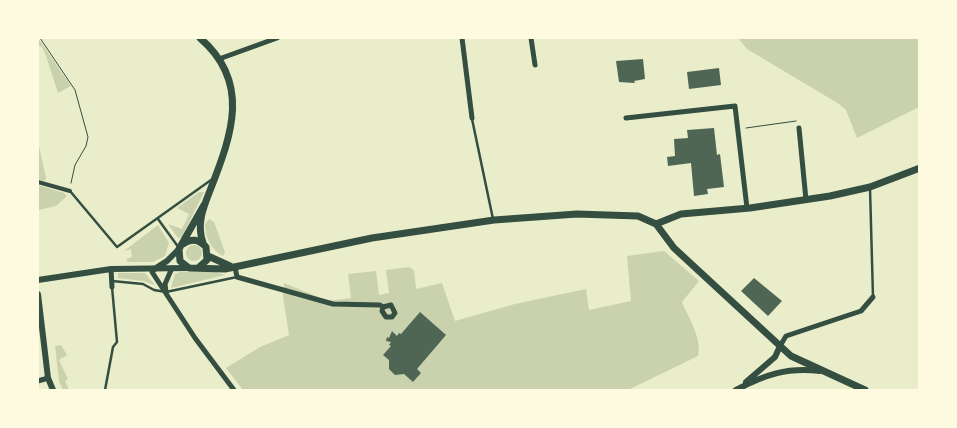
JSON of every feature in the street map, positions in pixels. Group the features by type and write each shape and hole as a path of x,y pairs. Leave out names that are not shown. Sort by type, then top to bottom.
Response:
{"main road":[{"path":"200,38 219,59 231,86 234,104 229,140 204,205 181,246 180,261 189,268 235,267 372,238 494,220 560,215 623,214 642,216 656,224 674,248 780,346 801,362 865,390"},
{"path":"656,224 681,214 806,200 870,187 920,168"},
{"path":"204,205 200,224 203,243 208,256 235,267"},
{"path":"181,246 193,240 203,243"},
{"path":"198,268 205,263 208,256"}],"street":[{"path":"219,59 277,38"},
{"path":"462,38 472,118"},
{"path":"530,38 534,65"},
{"path":"626,118 735,106 747,208"},
{"path":"799,128 806,200"},
{"path":"38,182 70,191"},
{"path":"181,246 167,261 152,272 195,338 234,390"},
{"path":"235,267 237,277 333,304 380,305 383,307"},
{"path":"166,292 166,284 172,268"},
{"path":"38,280 111,269 189,268"},
{"path":"111,269 112,284"},
{"path":"38,294 48,378 53,390"},
{"path":"736,390 775,357 786,336 861,311 872,297"},
{"path":"736,390 762,376 775,372 796,369 822,371"},
{"path":"38,381 48,378"}],"lane":[{"path":"472,118 494,220"},
{"path":"70,191 117,247 215,177"},
{"path":"870,187 872,297"},
{"path":"158,219 181,246"},
{"path":"105,390 113,347 117,342 112,284 143,284 154,290 166,292 237,277"}],"path":[{"path":"40,38 75,90 88,137 86,146 75,165 70,191"},
{"path":"738,128 798,121 799,128"}],"green space":[{"path":"38,38 71,86 58,93 45,53 42,47 38,45"},
{"path":"738,38 919,38 919,107 857,138 846,110 839,104 747,49"},
{"path":"38,142 46,178 45,181 38,179"},
{"path":"38,185 64,193 67,196 56,206 38,210"},
{"path":"199,192 204,192 182,237 178,238 168,224 182,229 189,214 177,208"},
{"path":"209,219 214,222 225,252 223,256 212,247 206,234 205,224"},
{"path":"158,225 169,243 165,256 153,262 128,262 126,259 132,257 131,249 124,251"},
{"path":"194,245 200,247 202,253 200,259 194,261 188,259 186,253 188,247"},
{"path":"664,251 699,281 682,302 697,335 698,356 628,390 243,390 226,368 260,347 289,335 283,297 284,283 328,301 351,298 348,274 376,271 379,295 389,293 386,270 409,267 414,270 416,289 442,283 455,321 515,304 586,289 589,310 631,301 627,256"},
{"path":"180,272 215,272 225,275 171,288 175,274"},
{"path":"118,273 145,273 155,285 143,281 118,278"},
{"path":"61,345 67,355 59,360 68,379 65,381 69,390 63,390 59,381 55,346"}],"building":[{"path":"643,59 645,79 634,81 635,83 619,82 616,61"},
{"path":"719,68 721,85 689,89 687,72"},
{"path":"714,128 717,155 720,154 724,187 707,189 708,194 694,196 691,163 668,166 667,157 675,156 674,139 688,138 687,130"},
{"path":"754,278 782,301 768,316 741,291"},
{"path":"420,312 446,335 417,369 421,373 413,382 404,374 395,375 389,369 389,360 383,355 391,346 389,345 391,342 386,341 392,331 397,336 399,333 401,334"}]}
